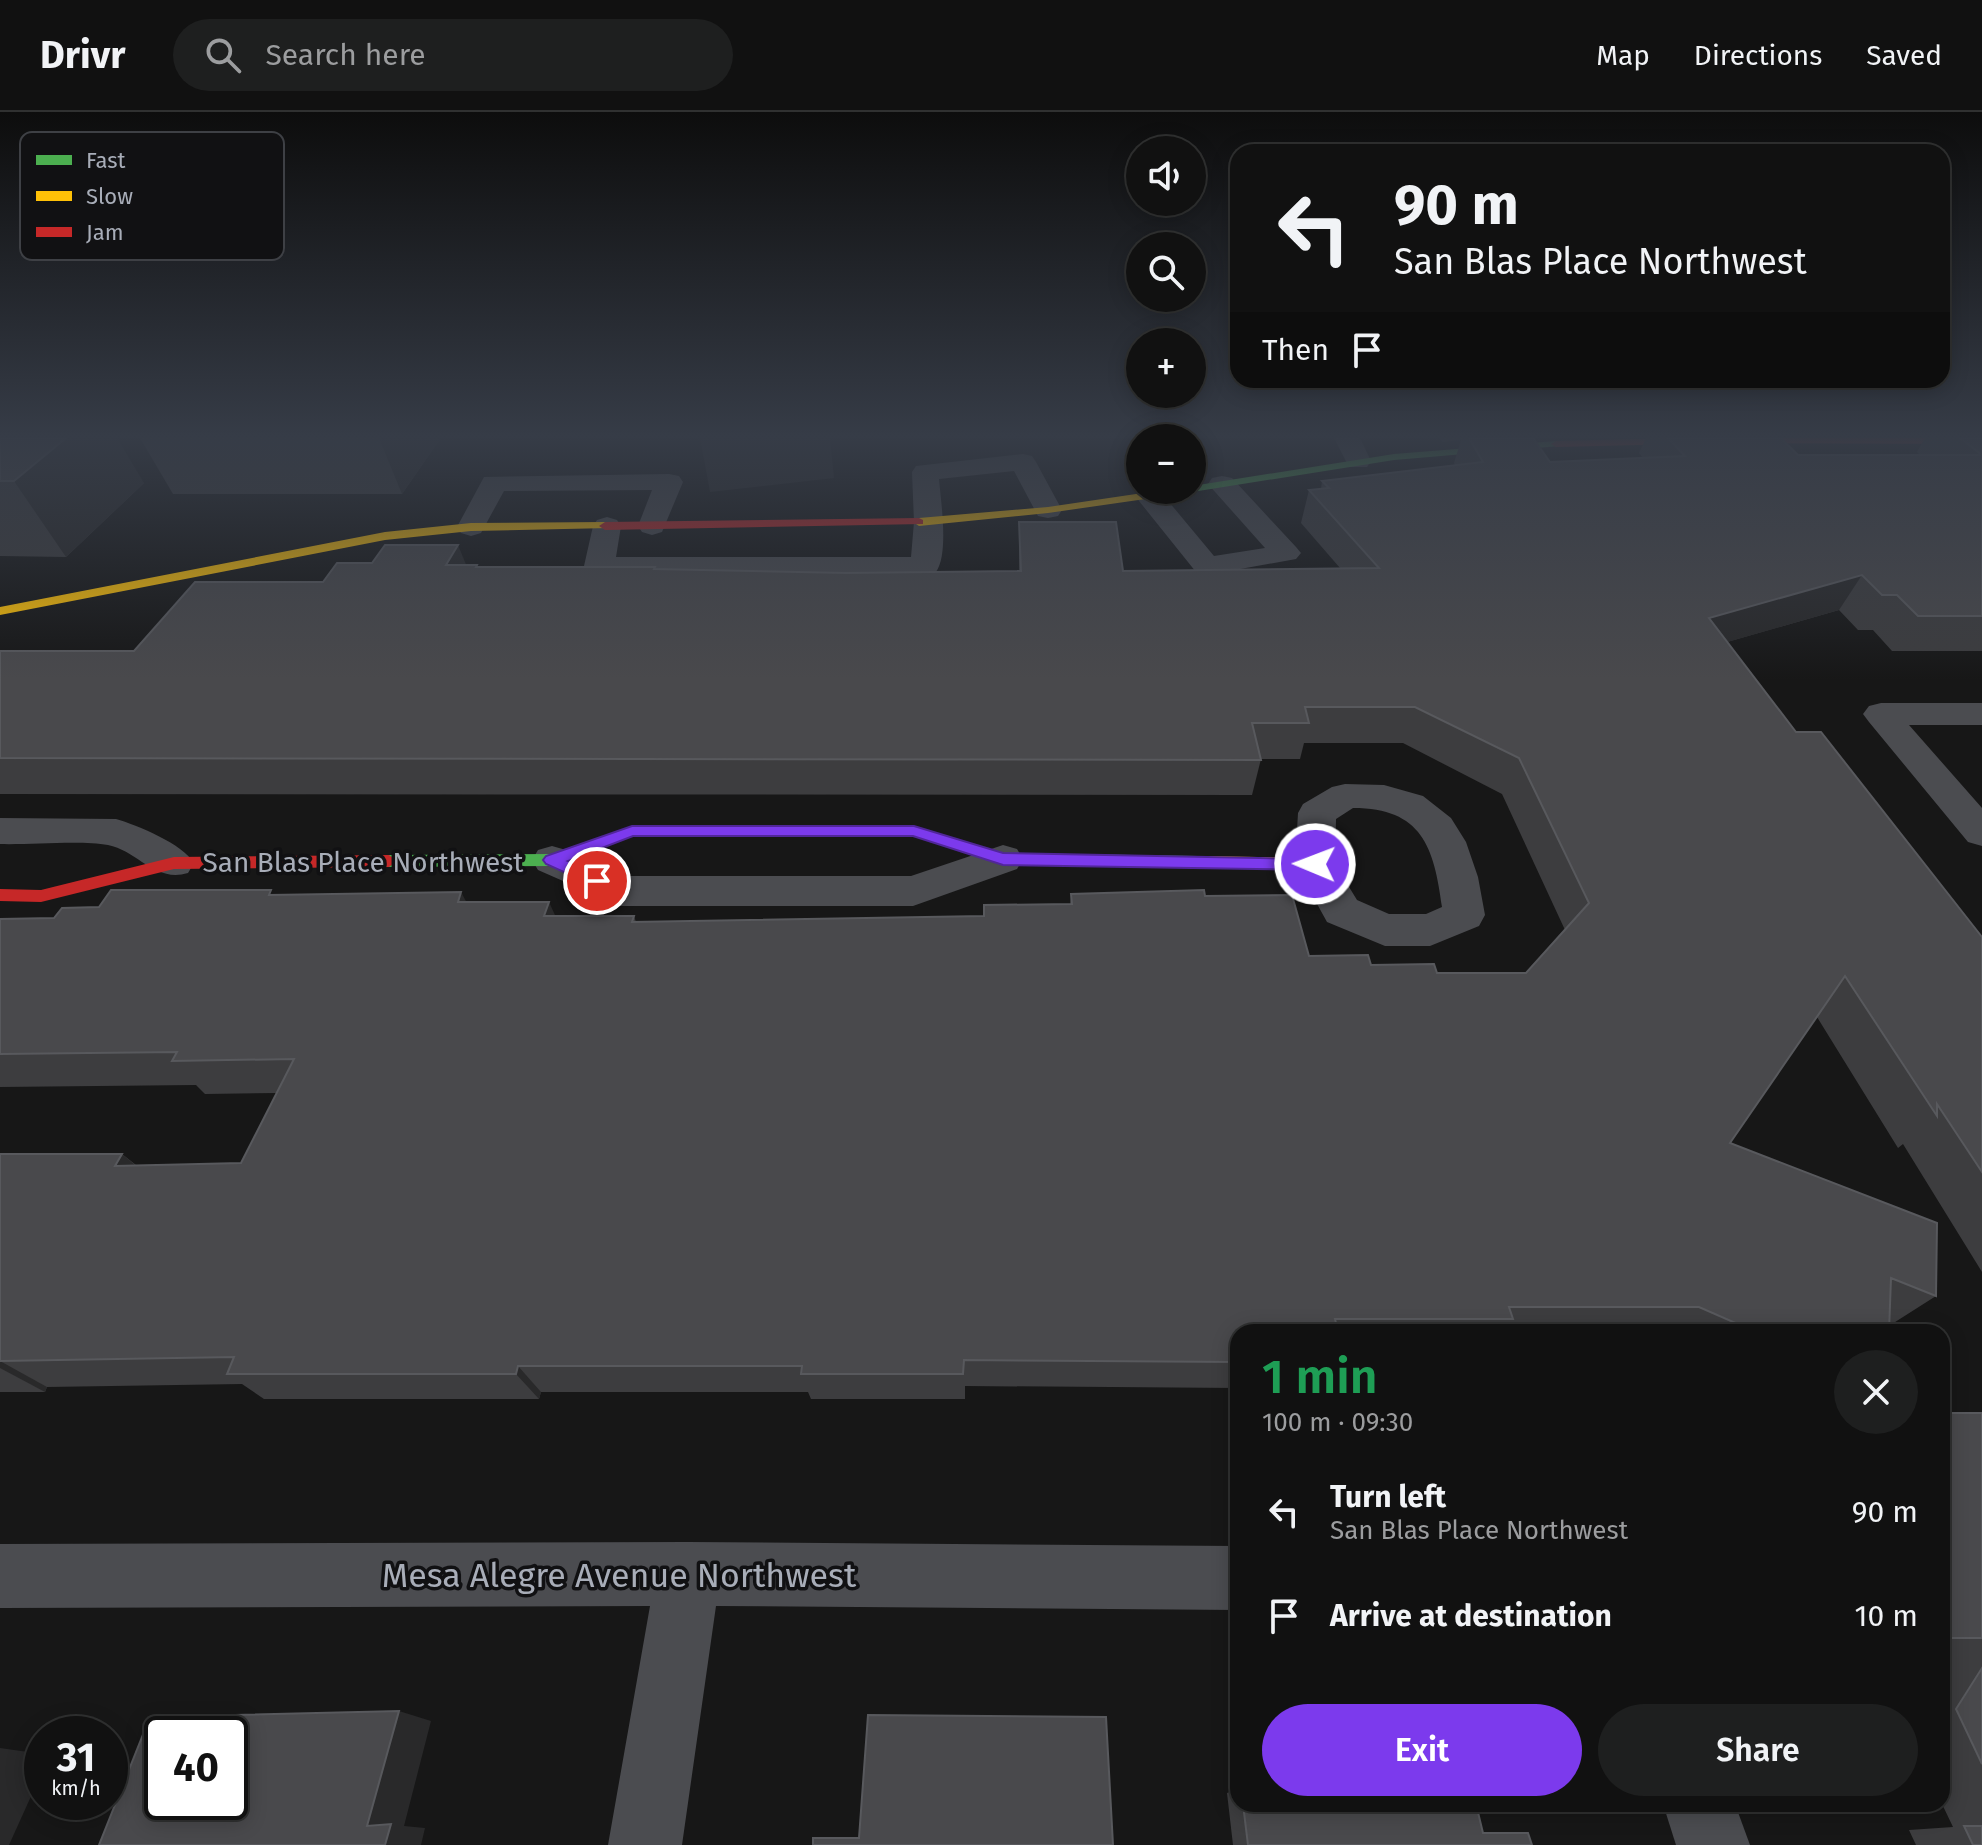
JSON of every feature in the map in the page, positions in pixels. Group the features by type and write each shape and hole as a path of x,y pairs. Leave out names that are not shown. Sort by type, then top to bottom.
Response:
{"street":[{"path":"471,527 475,519"},
{"path":"652,526 655,519"},
{"path":"607,526 599,566 925,566 928,519"},
{"path":"0,611 299,551 385,536 471,527 928,522 959,519"},
{"path":"1168,519 1207,566 1286,553 1254,519"},
{"path":"1982,714 1881,714 1982,833"},
{"name":"San Blas Place Northwest","path":"0,831 116,832 174,863"},
{"name":"San Blas Place Northwest","path":"0,895 41,896 174,863 552,860 632,831 914,831 1003,859 1315,864"},
{"name":"San Blas Place Northwest","path":"552,860 620,891 913,891 1003,859"},
{"path":"645,1845 688,1574"},
{"name":"Mesa Alegre Avenue Northwest","path":"0,1576 688,1574 1230,1578"},
{"path":"1702,1812 1713,1845"}],"building":[{"path":"1335,519 1982,519 1982,616 1918,616 1897,595 1882,595 1862,575 1709,618 1796,732 1821,732 1982,937 1982,1172 1937,1104 1937,1116 1845,976 1730,1143 1937,1223 1936,1296 1891,1278 1889,1324 1738,1324 1699,1307 1509,1307 1513,1319 1335,1319 1336,1324 1230,1324 1230,1362 964,1360 963,1374 801,1374 802,1366 518,1366 516,1374 227,1374 234,1357 0,1361 0,1154 122,1154 115,1166 241,1163 294,1059 172,1061 177,1052 0,1054 0,919 54,918 62,908 99,907 111,890 271,890 269,895 461,892 458,902 549,902 544,916 634,916 632,922 984,916 984,905 1072,904 1071,894 1204,890 1205,896 1292,895 1309,956 1368,955 1371,965 1434,964 1437,973 1526,973 1589,903 1519,758 1415,707 1305,707 1309,723 1252,723 1261,760 0,758 0,651 134,651 195,582 323,582 337,563 372,563 385,545 458,545 446,565 476,567 655,567 846,573 1021,571 1019,522 1116,522 1123,571 1379,568"},
{"path":"1950,1413 1982,1413 1982,1638 1950,1638"},
{"path":"1982,1668 1982,1764 1956,1709"},
{"path":"399,1711 367,1826 391,1824 385,1845 99,1845 109,1820 128,1820 128,1772 144,1732 144,1820 248,1820 248,1716 192,1716"},
{"path":"868,1715 1106,1717 1113,1845 813,1845 813,1838 859,1838"},
{"path":"1244,1812 1478,1812 1483,1833 1528,1833 1532,1845 1248,1845"},
{"path":"1964,1826 1982,1826 1982,1845 1973,1845"}],"traffic: fast":[{"path":"389,861 552,860 632,831 914,831 1003,859 1198,862"}],"traffic: slow":[{"path":"919,522 953,519"},
{"path":"0,611 385,536 471,527 605,526"},
{"path":"1198,862 1315,864"}],"traffic: jam":[{"path":"605,526 919,522"},
{"path":"0,895 41,896 174,863 389,861"}],"route":[{"path":"597,881 552,860 632,831 914,831 1003,859 1315,864"}]}
